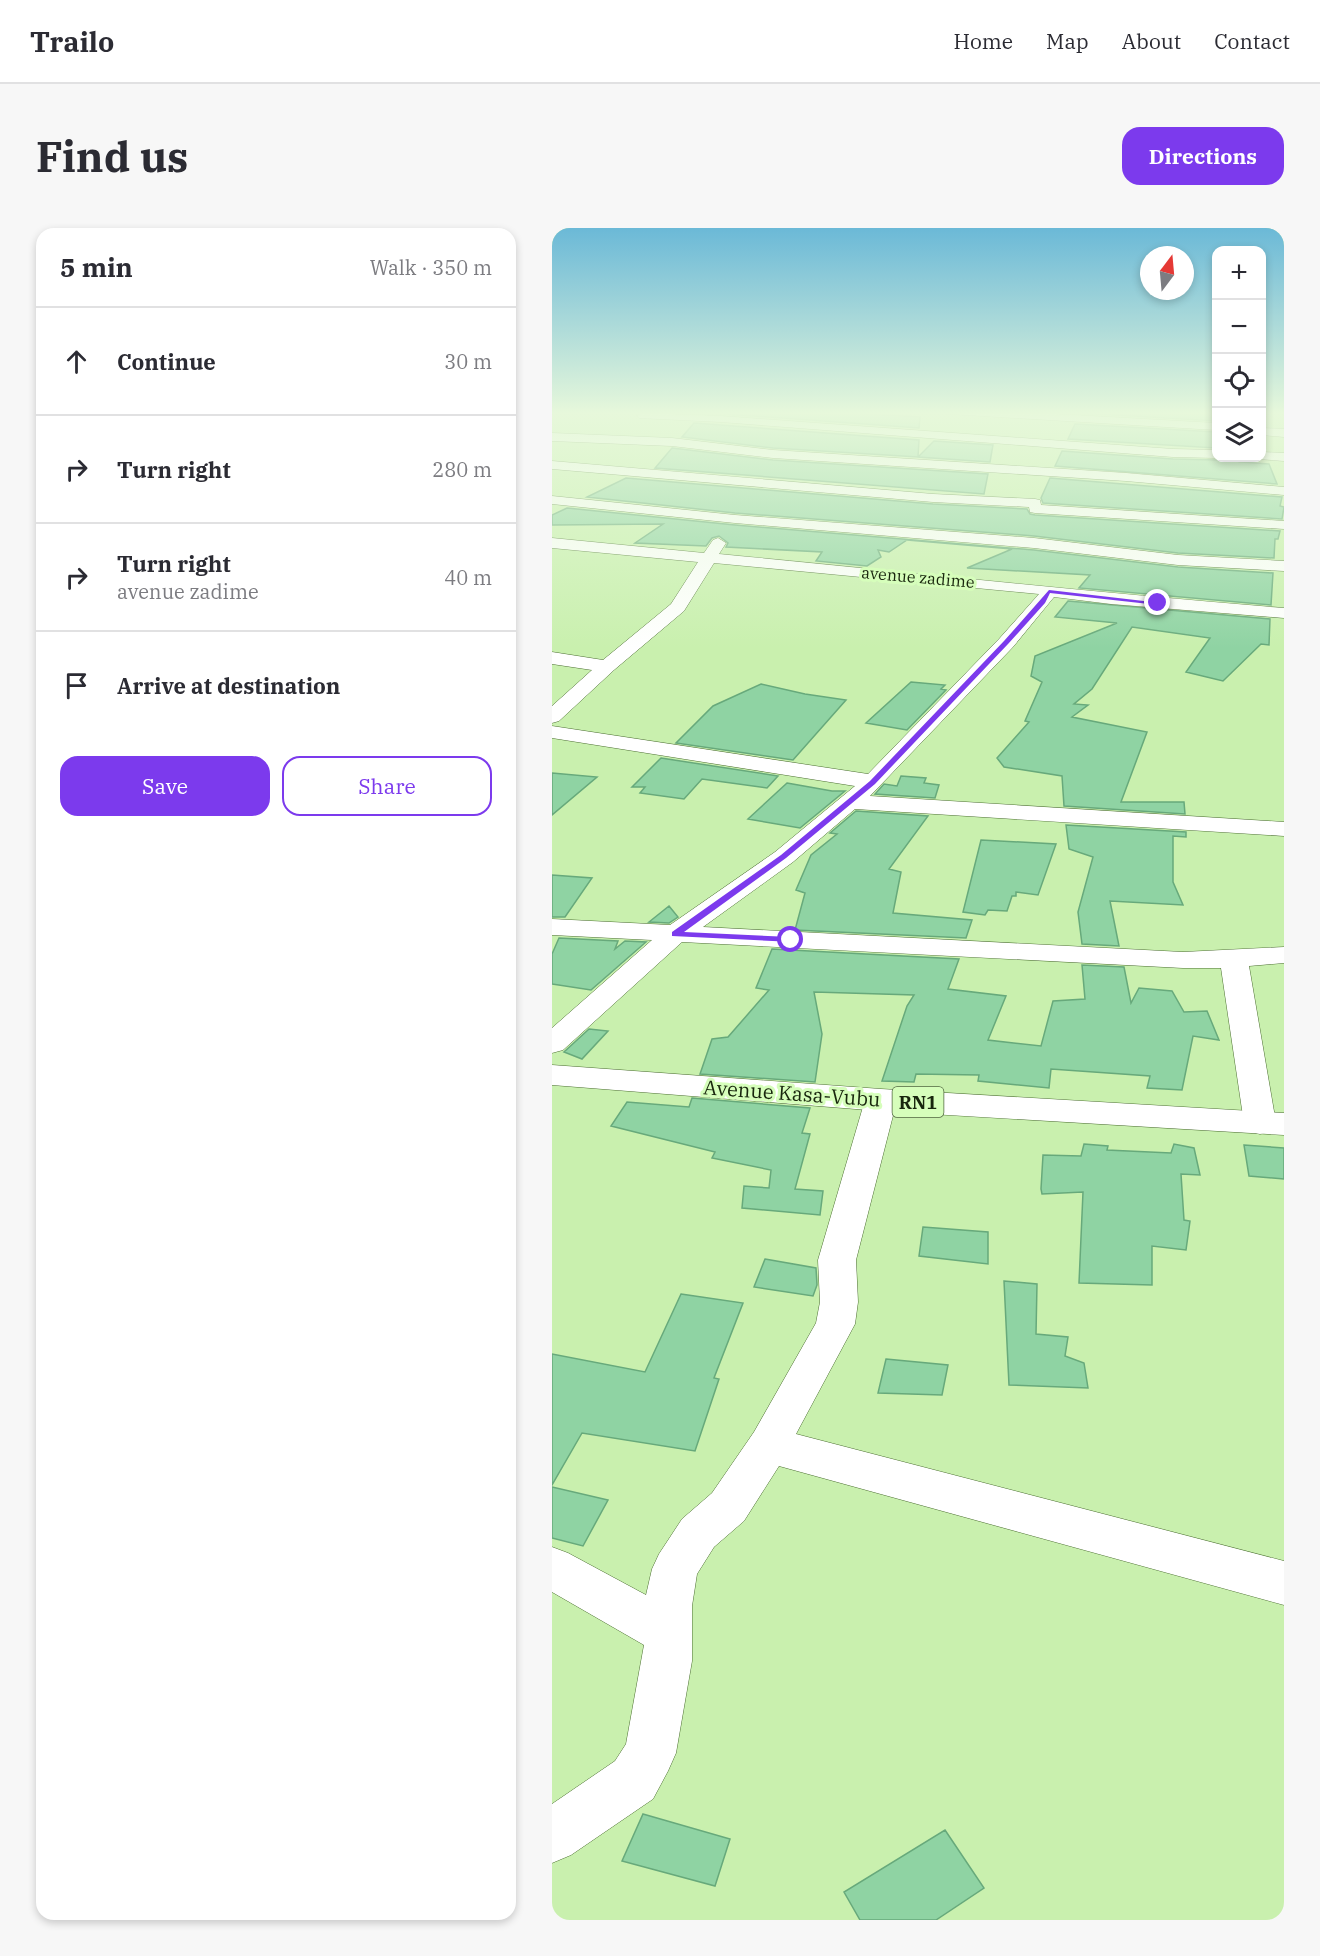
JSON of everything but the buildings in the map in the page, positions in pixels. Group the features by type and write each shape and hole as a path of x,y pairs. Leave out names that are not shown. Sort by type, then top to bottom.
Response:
{"highway":[{"name":"Avenue Kasa-Vubu","path":"552,1075 881,1100 1272,1124"}],"street":[{"path":"552,717 607,666 678,607 708,558 756,490"},
{"path":"847,490 1034,511 1091,490"},
{"path":"942,490 1034,511 1178,560 1284,566"},
{"path":"1034,511 1035,490"},
{"path":"552,500 741,510 1034,511 1284,525"},
{"name":"avenue zadime","path":"552,543 708,558 1022,580 1049,591 1284,613"},
{"path":"552,1044 675,934 784,857 873,782 1006,643 1043,602 1049,591"},
{"path":"552,658 607,666"},
{"path":"552,732 873,782"},
{"path":"850,802 1284,829"},
{"path":"552,927 1183,960 1284,955"},
{"path":"1234,959 1272,1124"},
{"path":"552,1836 634,1780 650,1753 665,1672 669,1633 668,1606 675,1569 698,1533 728,1507 769,1445 835,1324 839,1302 837,1260 881,1100"},
{"path":"769,1445 1284,1583"},
{"path":"552,1568 669,1633"}],"route":[{"path":"791,940 675,934 784,857 873,782 1006,643 1043,602 1049,591 1158,603"}]}
